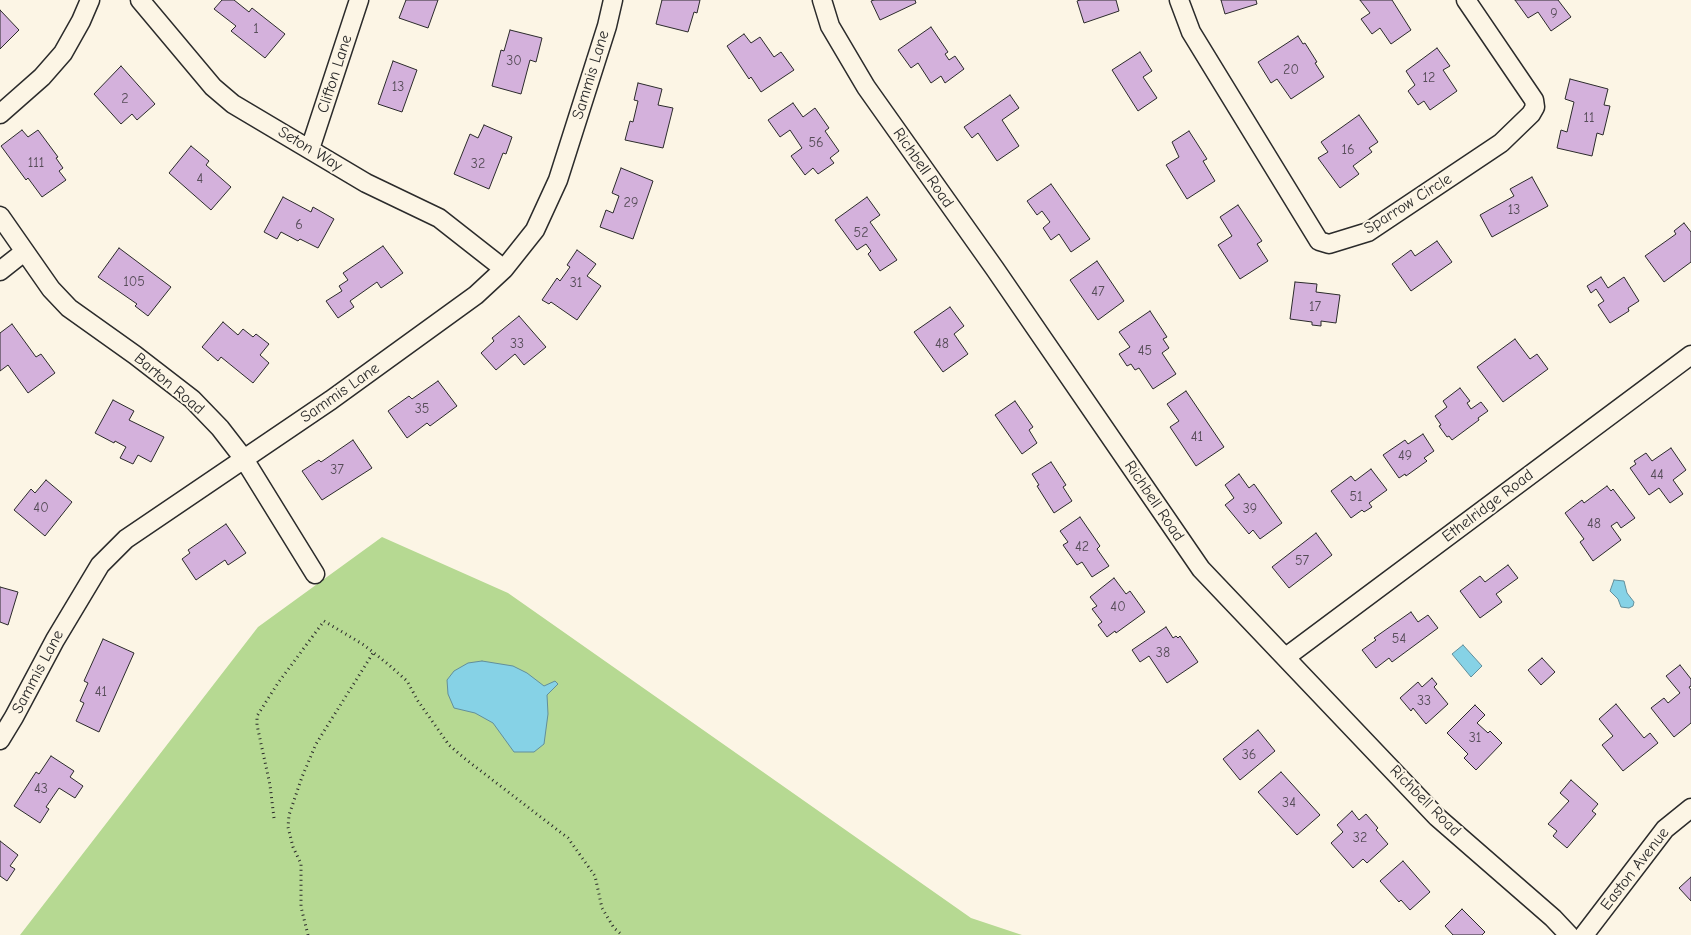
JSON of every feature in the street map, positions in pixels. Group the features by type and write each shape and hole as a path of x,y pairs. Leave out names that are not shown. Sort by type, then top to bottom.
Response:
{"street":[{"path":"0,114 42,77 63,53 90,0"},
{"name":"Seton Way","path":"140,0 213,86 232,104 366,183 439,218 504,269"},
{"name":"Clifton Lane","path":"310,149 359,0"},
{"name":"Sammis Lane","path":"0,740 55,640 100,565 126,539 331,400 476,295 504,269 535,230 558,180 613,0"},
{"name":"Richbell Road","path":"822,0 830,26 866,87 995,269 1201,569 1438,817 1570,935"},
{"name":"Sparrow Circle","path":"1179,0 1191,32 1319,241 1329,244 1368,232 1502,143 1531,114 1535,107 1534,100 1466,0"},
{"name":"Barton Road","path":"0,216 51,289 69,308 192,399 220,428 244,459 315,574"},
{"path":"0,271 24,252"},
{"name":"Ethelridge Road","path":"1286,658 1691,356"},
{"name":"Easton Avenue","path":"1584,935 1665,829 1691,808"}],"path":[{"path":"274,818 257,716 278,683 324,622 373,652 408,681 418,701 450,745 464,758 568,838 595,876 602,908 614,928 622,935"},
{"path":"308,935 301,907 301,864 293,847 288,827 289,815 316,744 373,652"}],"green space":[{"path":"382,537 508,593 971,918 1022,935 20,935 258,627"}],"water":[{"path":"1614,580 1624,581 1627,593 1634,602 1633,606 1629,608 1621,607 1618,599 1610,591"},
{"path":"1463,645 1482,666 1471,677 1452,654"},
{"path":"482,661 513,666 527,673 544,686 555,681 558,684 547,695 548,714 544,744 534,752 514,752 493,723 475,713 454,708 448,694 447,680 454,671 468,663"}],"building":[{"path":"222,0 234,0 249,12 252,8 285,34 265,58 231,31 236,26 214,9"},
{"path":"406,0 438,0 428,28 399,18"},
{"path":"662,0 700,0 697,13 694,12 688,32 656,24"},
{"path":"915,0 916,3 880,20 871,1"},
{"path":"1116,0 1119,11 1084,23 1077,1"},
{"path":"1221,0 1256,0 1257,4 1225,14"},
{"path":"1360,0 1392,0 1411,30 1391,44 1380,28 1372,34 1361,19 1370,13"},
{"path":"1515,0 1558,0 1571,17 1551,31 1538,12 1528,18"},
{"path":"0,10 19,30 0,49"},
{"path":"931,27 948,52 945,54 949,60 955,56 964,69 945,83 941,76 931,83 918,63 911,68 898,50"},
{"path":"510,30 542,38 536,62 530,60 521,94 492,86 501,50 504,51"},
{"path":"744,34 751,43 760,37 774,57 781,52 794,70 761,92 751,77 749,79 727,46"},
{"path":"1298,36 1303,44 1305,43 1324,77 1291,99 1277,79 1271,83 1258,62"},
{"path":"1437,48 1450,66 1443,70 1457,91 1430,110 1424,101 1418,105 1408,91 1415,85 1406,71"},
{"path":"1140,52 1152,71 1143,77 1157,98 1138,111 1112,70"},
{"path":"393,61 417,70 402,112 378,104"},
{"path":"121,66 155,104 137,120 132,114 121,124 94,94"},
{"path":"1570,79 1608,89 1604,105 1610,106 1603,135 1597,133 1592,156 1557,148 1561,130 1567,132 1574,102 1565,99"},
{"path":"638,83 662,89 658,105 673,108 663,148 625,140 630,121 633,122 638,101 634,100"},
{"path":"1010,95 1019,108 1002,120 1019,146 997,161 978,133 972,138 964,127"},
{"path":"793,103 803,117 815,108 829,128 825,131 839,151 830,158 834,163 818,174 813,168 805,175 791,156 802,148 790,130 780,137 768,120"},
{"path":"1359,115 1378,142 1369,148 1372,152 1353,166 1359,174 1340,188 1318,158 1328,152 1321,142"},
{"path":"484,125 512,137 506,154 503,153 489,189 454,174 470,134 478,138"},
{"path":"22,130 28,137 38,130 58,157 56,158 63,168 59,171 66,180 42,197 28,178 26,180 1,146"},
{"path":"1189,131 1207,159 1203,161 1215,181 1187,199 1166,165 1179,157 1172,142"},
{"path":"191,146 209,161 206,165 231,187 211,210 169,173"},
{"path":"621,168 653,181 633,239 600,227 606,210 613,213 619,196 612,193"},
{"path":"1532,177 1548,206 1492,237 1480,215 1514,196 1510,189"},
{"path":"1051,184 1090,239 1071,252 1059,234 1051,240 1043,228 1050,222 1042,211 1037,215 1027,201"},
{"path":"283,197 311,212 313,207 334,219 318,248 300,239 298,241 281,232 277,239 264,232"},
{"path":"867,197 880,215 870,222 897,260 880,271 868,254 871,251 866,244 857,250 835,220"},
{"path":"1238,205 1262,241 1257,244 1268,261 1240,279 1218,245 1232,236 1220,217"},
{"path":"1684,223 1691,232 1691,262 1664,282 1645,256 1676,234 1674,231"},
{"path":"1437,241 1452,262 1411,291 1392,264 1411,250 1415,256"},
{"path":"383,246 403,273 381,288 377,282 350,301 354,307 338,318 326,301 342,291 339,286 348,280 343,273"},
{"path":"119,248 171,287 148,316 135,306 137,304 98,277"},
{"path":"577,250 596,264 587,276 601,286 577,320 551,302 549,304 542,300 557,278 560,281 570,267 567,265"},
{"path":"1097,261 1124,301 1098,320 1070,280"},
{"path":"1601,277 1608,288 1624,277 1639,301 1628,308 1629,311 1610,323 1598,305 1604,301 1596,289 1591,293 1587,286"},
{"path":"1295,282 1317,284 1316,292 1340,295 1336,323 1321,321 1321,326 1312,325 1312,322 1290,319"},
{"path":"950,307 964,326 954,334 968,354 943,372 914,332"},
{"path":"1150,311 1167,337 1163,339 1169,348 1162,353 1176,374 1153,389 1139,368 1135,370 1131,364 1127,366 1119,354 1130,347 1119,332"},
{"path":"519,316 546,347 524,365 515,354 496,370 481,353 494,341 492,338"},
{"path":"223,322 238,335 243,329 253,337 256,334 269,344 260,355 269,363 253,383 221,357 218,361 202,347"},
{"path":"12,324 36,357 41,354 55,373 28,393 8,365 0,371 0,333"},
{"path":"1515,339 1530,359 1537,354 1548,369 1503,402 1477,367"},
{"path":"438,381 457,406 430,426 427,423 407,438 388,411 409,396 412,399"},
{"path":"1460,388 1470,401 1467,403 1471,409 1481,402 1488,411 1452,440 1449,436 1447,437 1439,426 1441,425 1435,416 1447,407 1443,401"},
{"path":"1186,391 1224,447 1196,466 1170,427 1179,421 1167,404"},
{"path":"113,400 134,411 129,420 164,437 151,462 138,455 133,464 120,458 126,447 95,433"},
{"path":"1015,401 1033,427 1029,430 1037,443 1022,454 995,415"},
{"path":"1423,434 1434,451 1424,458 1427,461 1406,476 1405,474 1399,478 1383,455 1405,440 1408,444"},
{"path":"353,440 372,468 322,500 302,471 319,460 321,462"},
{"path":"1671,448 1686,470 1673,480 1683,494 1670,503 1659,488 1649,495 1630,468 1636,464 1634,461 1646,453 1652,461"},
{"path":"1051,462 1066,485 1063,487 1072,501 1054,513 1037,486 1039,485 1032,474"},
{"path":"1371,469 1387,490 1369,503 1372,507 1364,512 1362,510 1351,518 1331,491 1351,476 1355,481"},
{"path":"1239,474 1249,488 1254,484 1282,523 1260,539 1253,530 1249,534 1225,505 1234,498 1225,485"},
{"path":"46,480 72,502 45,536 14,510 31,489 35,493"},
{"path":"1607,486 1611,491 1613,489 1635,518 1621,528 1617,522 1611,526 1621,540 1593,561 1580,542 1584,539 1565,513 1582,500 1584,503"},
{"path":"1080,517 1100,546 1097,549 1109,566 1092,577 1082,562 1077,565 1063,545 1068,542 1060,531"},
{"path":"226,524 246,553 228,565 225,560 196,580 182,559 190,553 188,550"},
{"path":"1316,533 1332,555 1289,588 1272,567"},
{"path":"1508,565 1518,578 1496,594 1502,602 1480,618 1460,591 1480,576 1485,582"},
{"path":"1114,578 1126,594 1130,591 1145,612 1116,633 1115,631 1107,637 1098,625 1102,622 1092,609 1097,606 1090,597"},
{"path":"0,587 18,592 8,625 0,622"},
{"path":"1411,612 1418,622 1428,615 1438,628 1392,662 1389,658 1376,668 1362,650 1376,640 1374,638"},
{"path":"1166,627 1173,638 1180,636 1198,662 1167,683 1149,656 1140,662 1132,650"},
{"path":"103,639 134,653 99,732 76,721 84,703 80,701 88,683 84,681"},
{"path":"1542,658 1555,672 1541,685 1528,670"},
{"path":"1680,665 1691,679 1691,686 1689,687 1691,690 1691,723 1674,737 1651,708 1664,698 1668,703 1680,693 1666,676"},
{"path":"1432,678 1437,684 1434,687 1448,704 1426,724 1413,708 1411,711 1400,698 1418,682 1422,687"},
{"path":"1616,704 1644,738 1650,733 1658,743 1623,771 1602,745 1613,736 1599,719"},
{"path":"1475,705 1485,715 1477,723 1488,733 1490,731 1502,743 1476,770 1464,758 1468,754 1447,733"},
{"path":"1258,730 1275,751 1240,780 1223,759"},
{"path":"51,756 74,771 70,777 83,786 75,798 59,788 46,807 49,809 40,823 14,806 36,772 39,774"},
{"path":"1281,772 1320,815 1297,835 1258,792"},
{"path":"1571,780 1598,804 1592,811 1596,814 1567,848 1553,836 1557,831 1548,824 1569,801 1560,793"},
{"path":"1352,811 1359,820 1366,814 1388,844 1367,863 1363,859 1353,868 1331,843 1343,832 1337,825"},
{"path":"0,841 18,855 10,866 15,869 7,881 0,876"},
{"path":"1403,861 1430,892 1410,910 1401,900 1399,902 1380,881"},
{"path":"1691,877 1691,901 1679,888"},
{"path":"1462,909 1485,932 1482,935 1453,935 1445,926"}]}
